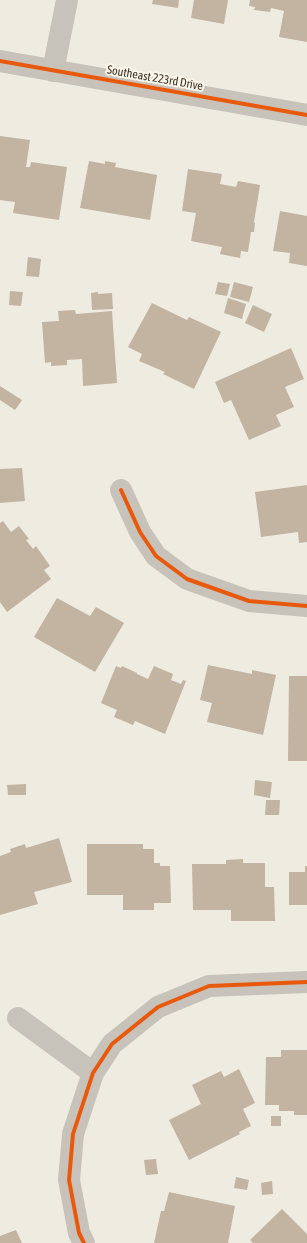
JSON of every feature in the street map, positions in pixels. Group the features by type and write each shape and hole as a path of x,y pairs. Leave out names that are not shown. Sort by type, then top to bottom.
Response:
{"street":[{"path":"54,71 67,0"},
{"name":"Southeast 223rd Drive","path":"0,61 307,115"},
{"path":"121,490 140,532 156,556 187,579 249,601 307,606"},
{"path":"84,1243 79,1233 69,1180 73,1134 93,1073 112,1044 158,1007 209,986 307,982"},
{"path":"18,1018 93,1073"}],"building":[{"path":"153,0 179,0 178,8 152,4"},
{"path":"194,0 228,0 224,24 191,18"},
{"path":"250,0 307,0 307,42 279,37 284,11 271,8 270,12 254,10 255,7 249,6"},
{"path":"0,136 30,140 26,167 30,167 31,162 67,167 59,220 13,213 15,202 0,200"},
{"path":"89,161 105,164 105,161 116,163 115,167 157,175 150,220 80,208"},
{"path":"188,169 222,174 220,184 236,187 238,181 260,185 254,222 254,232 251,232 248,252 241,251 240,258 220,254 222,247 191,241 196,213 182,211"},
{"path":"280,211 307,216 307,266 289,263 290,253 273,251"},
{"path":"28,257 41,259 39,277 26,276"},
{"path":"218,282 230,284 227,296 215,294"},
{"path":"234,282 253,287 249,302 230,297"},
{"path":"10,291 23,292 21,306 9,305"},
{"path":"98,292 98,294 112,293 113,309 92,310 91,293"},
{"path":"228,298 246,304 242,319 224,313"},
{"path":"152,303 187,320 189,317 221,332 194,389 163,374 165,372 139,361 142,354 128,347"},
{"path":"253,305 272,314 264,332 245,323"},
{"path":"75,310 76,314 112,311 117,383 83,386 82,359 67,360 67,365 51,366 51,362 45,363 42,322 59,321 58,311"},
{"path":"291,348 304,379 285,387 294,407 276,415 281,426 249,440 231,400 224,403 215,382"},
{"path":"0,386 22,400 15,410 0,400"},
{"path":"22,468 25,501 0,503 0,469"},
{"path":"307,485 307,542 299,543 298,532 261,537 255,492"},
{"path":"3,521 11,532 19,526 29,539 26,540 33,549 36,546 50,566 44,570 51,579 7,612 0,602 0,523"},
{"path":"57,598 90,616 96,607 124,623 95,672 34,637"},
{"path":"208,665 252,674 252,670 276,675 263,735 207,722 212,703 200,700"},
{"path":"116,666 121,668 122,666 148,679 154,666 173,674 171,680 181,684 183,680 186,681 165,734 135,721 133,725 114,717 117,710 101,703"},
{"path":"289,676 307,676 307,761 288,761"},
{"path":"255,780 272,782 270,798 254,795"},
{"path":"26,784 26,795 8,795 7,785"},
{"path":"266,800 280,800 279,815 265,815"},
{"path":"59,838 72,882 34,892 38,904 0,915 0,856 11,852 10,849 25,844 26,848"},
{"path":"87,844 143,844 143,849 154,849 154,863 160,863 160,866 170,866 171,903 154,903 154,910 123,910 123,895 87,895"},
{"path":"243,859 243,863 265,863 265,887 274,887 275,921 231,921 231,910 193,910 192,864 226,864 226,860"},
{"path":"305,866 307,866 307,905 289,905 289,872 305,872"},
{"path":"281,1050 307,1050 307,1115 294,1115 294,1111 279,1111 279,1105 265,1105 266,1057 281,1057"},
{"path":"239,1069 255,1103 243,1109 251,1126 239,1132 240,1134 189,1160 169,1120 201,1104 192,1085 221,1071 224,1077"},
{"path":"271,1116 281,1116 281,1126 271,1126"},
{"path":"156,1159 158,1174 146,1175 144,1160"},
{"path":"236,1177 249,1180 247,1190 234,1188"},
{"path":"272,1181 273,1194 262,1195 261,1183"},
{"path":"169,1192 235,1206 228,1243 154,1243 161,1211 164,1211"},
{"path":"282,1209 307,1234 307,1243 253,1243 250,1240"},
{"path":"16,1230 22,1243 0,1243 0,1236"}],"cycle path":[{"path":"0,61 307,115"},
{"path":"121,490 140,532 156,556 187,579 249,601 307,606"},
{"path":"84,1243 79,1233 69,1180 73,1134 93,1073 112,1044 158,1007 209,986 307,982"}]}
